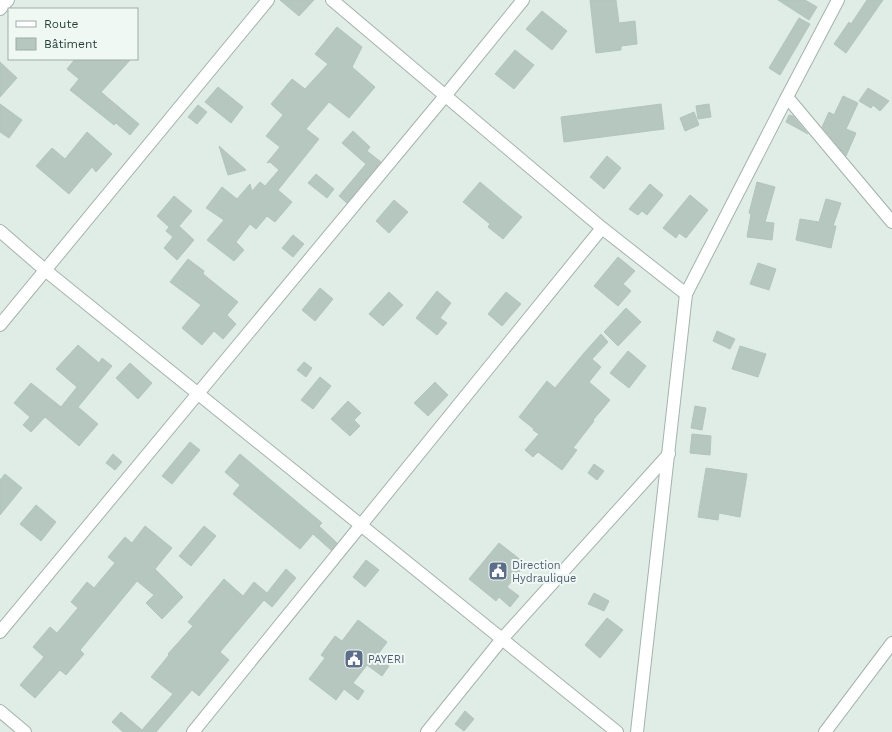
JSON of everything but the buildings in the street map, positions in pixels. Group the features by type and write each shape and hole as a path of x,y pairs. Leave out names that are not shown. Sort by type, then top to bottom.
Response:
{"street":[{"path":"0,9 8,0"},
{"path":"0,326 268,0"},
{"path":"332,0 602,228 686,294"},
{"path":"0,632 523,0"},
{"path":"637,732 686,294 838,0"},
{"path":"787,97 892,222"},
{"path":"193,732 602,228"},
{"path":"0,231 45,270 617,732"},
{"path":"427,732 502,639 669,454"},
{"path":"825,732 892,643"},
{"path":"0,711 25,732"}],"place":[{"name":"Direction Hydraulique","path":"498,571"},
{"name":"PAYERI","path":"354,659"}]}
